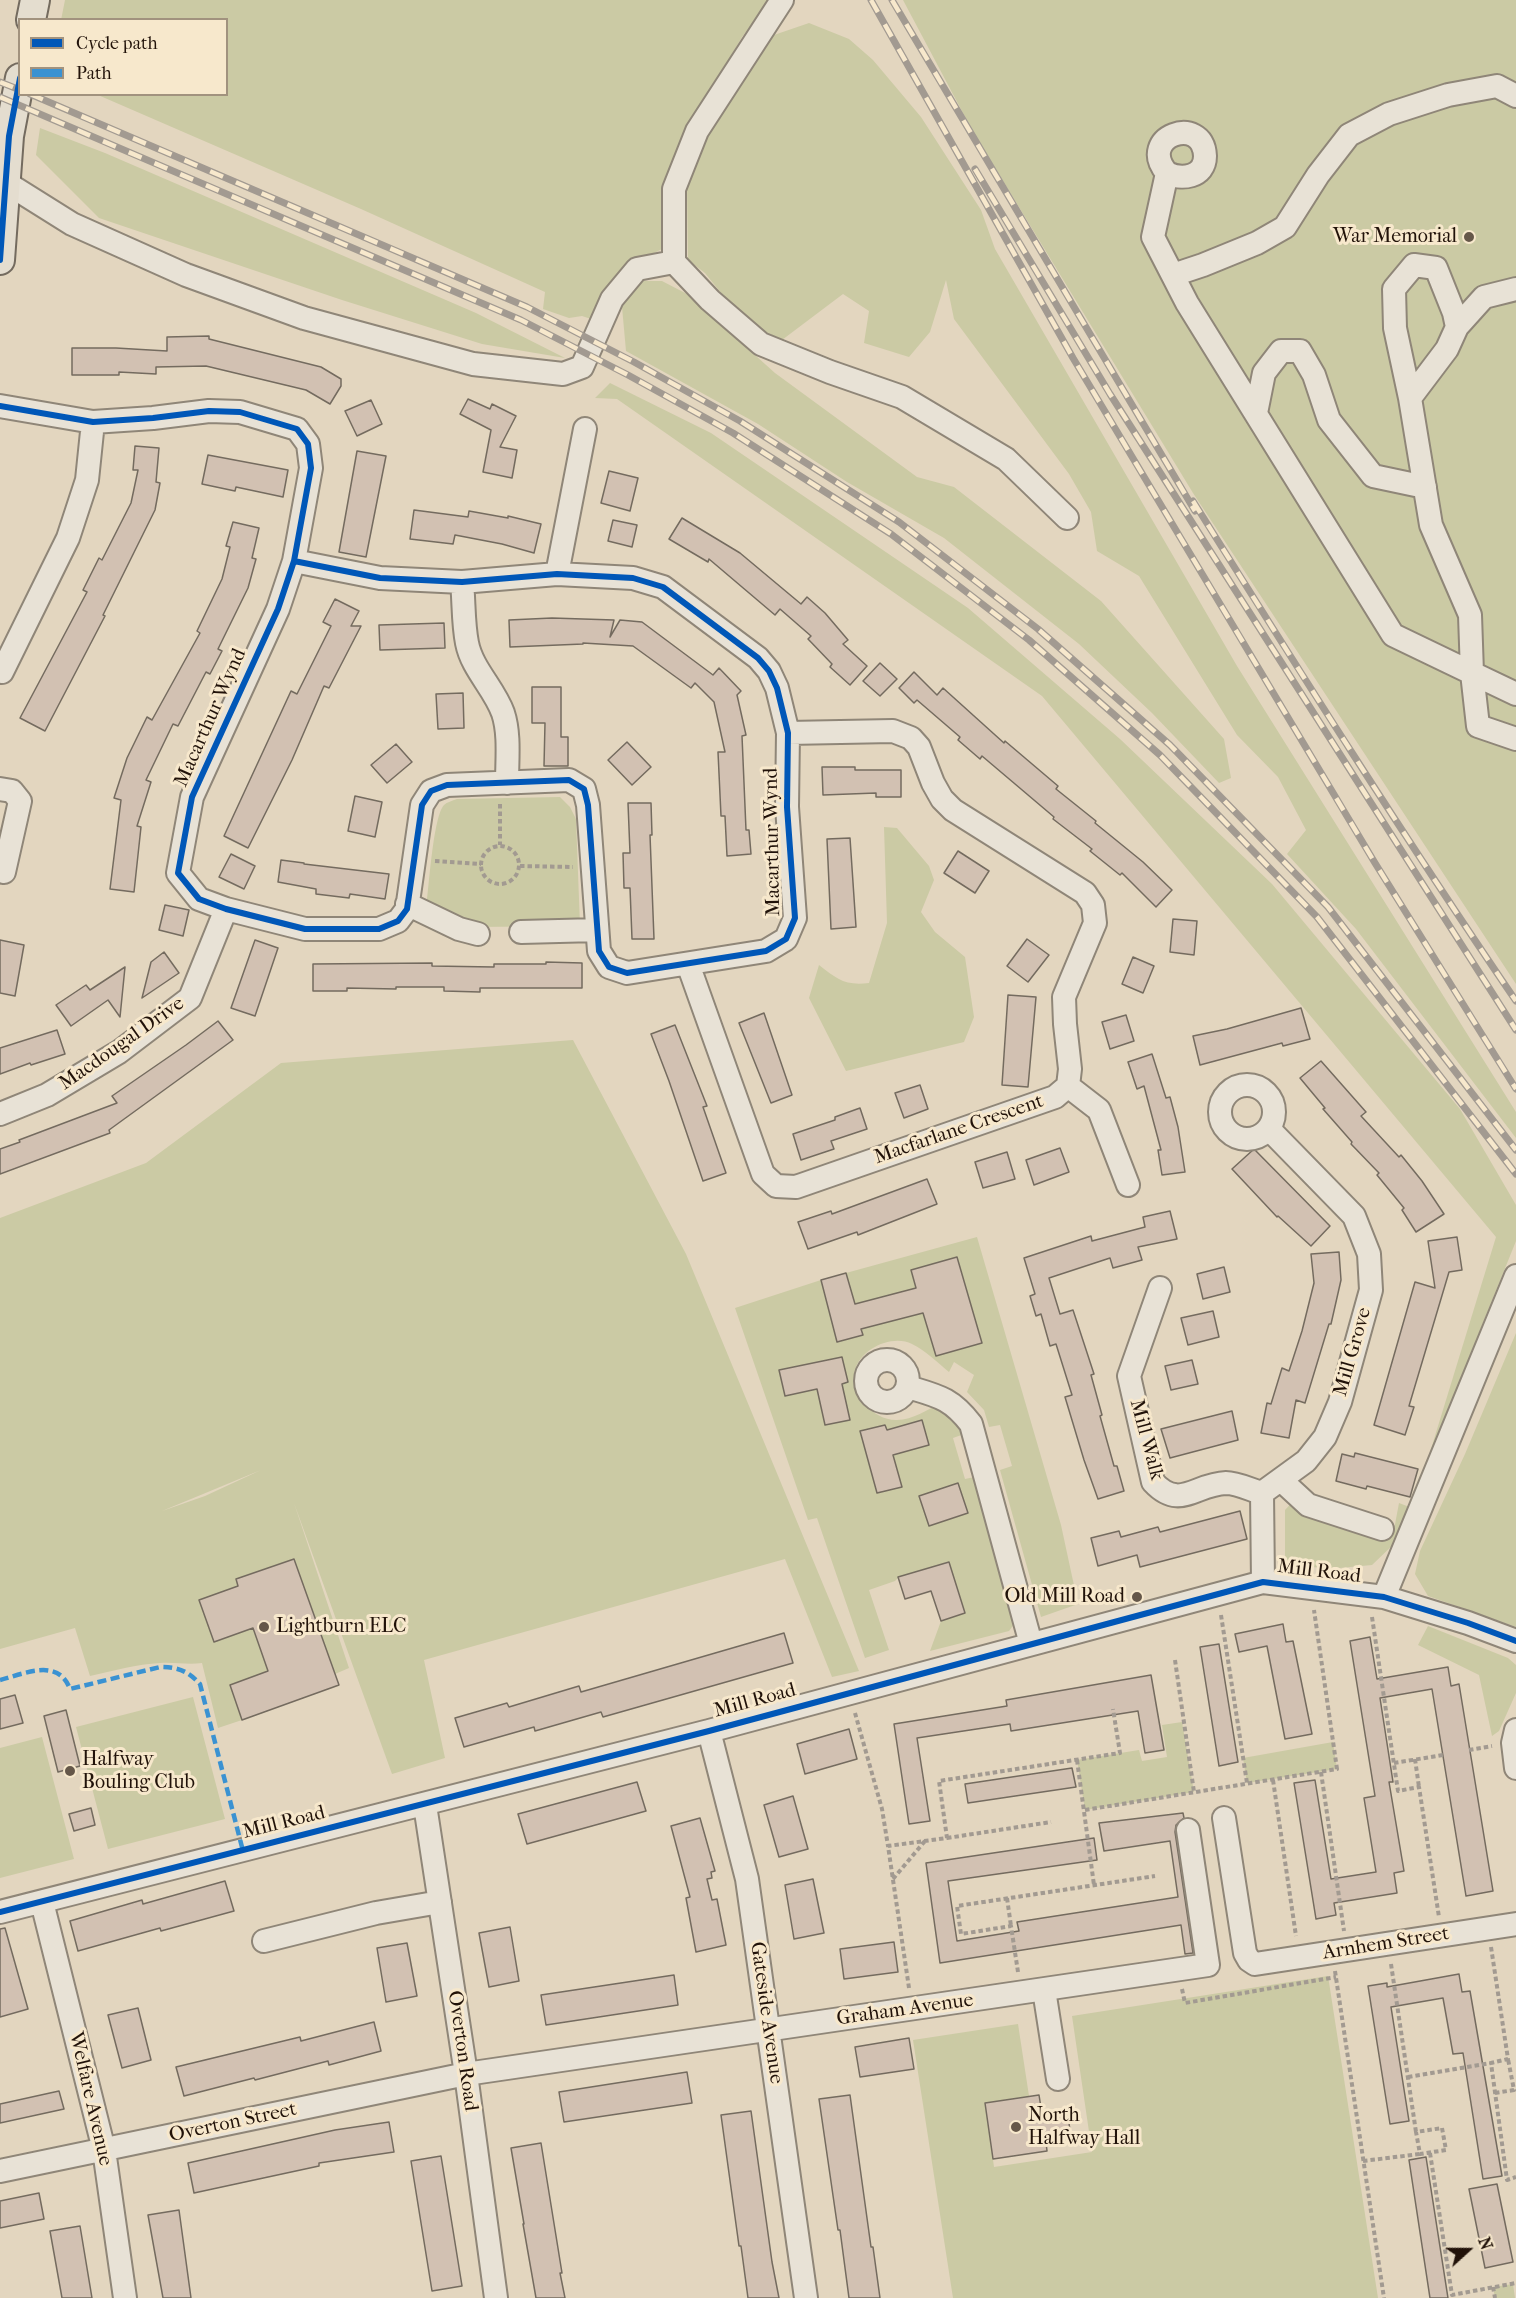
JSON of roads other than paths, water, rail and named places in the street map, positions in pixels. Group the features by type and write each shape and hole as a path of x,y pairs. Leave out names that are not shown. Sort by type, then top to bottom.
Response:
{"main road":[{"path":"31,18 35,0"},
{"path":"0,260 4,182 9,136 18,89"}],"street":[{"path":"782,0 697,130 674,189 674,262 710,300 760,344 902,397 1006,459 1067,518"},
{"path":"1173,274 1203,265 1257,243 1285,227 1318,175 1349,135 1389,114 1448,95 1497,87 1516,96"},
{"path":"1167,173 1153,237 1187,303 1393,635 1516,694"},
{"path":"4,182 72,224 186,275 304,318 473,364 563,374 582,367 612,299 637,269 674,262"},
{"path":"1457,327 1454,313 1436,268 1414,265 1394,290 1395,328 1410,398 1431,525 1470,615 1472,673 1478,726 1516,739"},
{"path":"1410,398 1447,349 1457,327 1484,297 1516,289"},
{"path":"1256,413 1264,374 1281,351 1300,351 1314,375 1329,420 1373,476 1425,487"},
{"name":"Macarthur Wynd","path":"0,406 93,422 209,411 240,412 297,429 308,444 311,468 294,561 278,609 192,797 178,873 199,899 226,909 305,929 379,929 398,921 407,909 422,805 431,791 447,785 569,780 584,789 588,805 599,951 609,967 627,973 688,964 766,951 786,939 795,918 787,807 788,733 777,688 769,671 758,658 663,587 633,578 557,574 462,582 380,578 294,561"},
{"path":"2,672 68,538 87,480 93,422"},
{"path":"557,574 585,429"},
{"path":"462,582 467,644 476,666 491,687 503,714 507,736 507,783"},
{"name":"Macfarlane Crescent","path":"688,964 763,1173 776,1186 796,1187 1054,1097 1068,1086 1070,1069 1064,997 1095,923 1093,905 1084,893 953,810 942,799 919,747 911,738 893,731 788,733"},
{"path":"0,789 12,791 20,801 4,872"},
{"path":"407,903 459,929 478,934"},
{"name":"Macdougal Drive","path":"0,1114 47,1095 83,1074 119,1052 190,998 226,909"},
{"path":"521,932 597,930"},
{"path":"1068,1086 1099,1110 1128,1185"},
{"name":"Mill Grove","path":"1262,1493 1282,1481 1306,1461 1326,1437 1340,1402 1371,1290 1369,1254 1354,1216 1269,1129"},
{"path":"1377,1596 1516,1276"},
{"name":"Mill Walk","path":"1160,1288 1129,1376 1153,1482 1163,1493 1175,1496 1227,1483 1262,1493"},
{"path":"908,1387 944,1398 959,1409 971,1424 1031,1644"},
{"path":"1282,1481 1308,1505 1382,1529"},
{"path":"1262,1493 1263,1581"},
{"name":"Mill Road","path":"0,1912 709,1731 1263,1581 1377,1596 1468,1623 1516,1641"},
{"path":"1516,1730 1513,1743 1516,1768"},
{"name":"Gateside Avenue","path":"709,1731 747,1879 806,2298"},
{"name":"Overton Road","path":"425,1805 466,2074 496,2298"},
{"name":"Arnhem Street","path":"1224,1818 1245,1953 1255,1964 1516,1924"},
{"name":"Graham Avenue","path":"466,2074 1208,1965 1188,1830"},
{"name":"Welfare Avenue","path":"42,1902 104,2150 125,2298"},
{"path":"264,1941 376,1913 440,1902"},
{"path":"1044,1990 1058,2079"},
{"name":"Overton Street","path":"0,2172 466,2074"}],"railway":[{"path":"871,0 1073,358 1375,863 1516,1089"},
{"path":"892,0 1195,511"},
{"path":"0,82 18,89"},
{"path":"35,96 527,307 634,362 740,421 899,522 1038,629 1170,745 1328,907 1516,1150"},
{"path":"0,97 521,320 733,433 891,534 1029,640 1160,755 1317,917 1516,1174"},
{"path":"975,169 1110,394 1516,1030"},
{"path":"1193,501 1352,752 1516,1001"}],"place":[{"name":"War Memorial","path":"1469,237"},
{"name":"Old Mill Road","path":"1137,1597"},
{"name":"Lightburn ELC","path":"264,1627"},
{"name":"Halfway Bouling Club","path":"70,1771"},
{"name":"North Halfway Hall","path":"1016,2127"}]}
